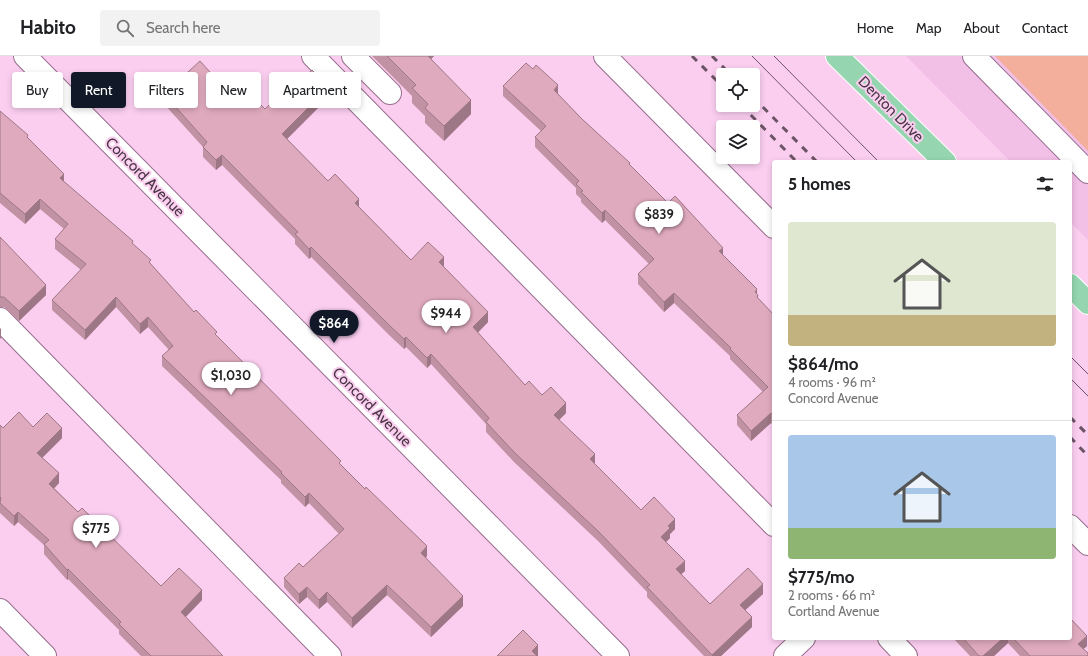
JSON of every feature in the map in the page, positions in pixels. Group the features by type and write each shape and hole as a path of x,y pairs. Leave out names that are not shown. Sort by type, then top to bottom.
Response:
{"main road":[{"name":"Denton Drive","path":"837,56 943,160"},
{"path":"1072,287 1088,303"}],"street":[{"name":"Concord Avenue","path":"25,56 618,656"},
{"path":"313,56 772,523"},
{"path":"352,56 390,94"},
{"path":"605,56 772,225"},
{"path":"974,56 1088,172"},
{"path":"0,320 330,656"},
{"path":"1072,528 1088,544"},
{"path":"0,610 45,656"},
{"path":"785,656 802,640"},
{"path":"891,640 906,656"}],"shaded area":[{"path":"906,56 1088,56 1088,240 1072,224 1072,160 1009,160"},
{"path":"995,56 1088,56 1088,151"}],"building":[{"path":"387,56 428,56 471,100 444,126 425,108 428,104 412,88 416,85"},
{"path":"200,61 210,72 206,72 206,108 261,108 261,105 265,109 269,105 269,108 308,108 282,134 328,181 335,174 359,199 355,203 411,260 428,242 444,257 439,262 488,312 473,327 525,385 529,381 542,395 551,387 566,403 554,415 595,454 590,459 641,510 654,497 675,519 668,526 670,528 661,537 685,561 676,569 710,604 748,568 763,584 740,605 752,617 712,655 647,587 650,585 599,532 514,452 486,422 489,418 431,354 427,358 406,337 404,339 311,247 309,249 295,234 298,232 222,155 216,160 203,147 207,142 177,108 198,108 198,72 188,72"},
{"path":"526,63 533,69 536,65 558,85 554,90 582,119 630,163 629,164 668,203 675,196 723,248 719,251 757,289 755,292 758,295 757,297 772,313 772,414 771,413 751,431 737,415 768,387 730,349 731,348 674,293 664,302 638,274 654,259 605,210 602,213 581,192 583,191 576,184 579,181 535,137 546,126 503,86"},
{"path":"0,111 28,135 27,137 64,174 60,178 133,241 132,243 151,260 149,262 194,312 196,310 217,332 215,334 341,461 339,463 427,546 421,553 463,596 431,627 387,585 352,618 327,592 319,600 307,587 299,594 284,578 299,563 303,567 344,529 309,493 305,497 281,473 282,472 162,356 173,346 148,317 140,324 116,297 85,330 52,300 86,264 55,239 68,224 40,199 25,214 0,193"},
{"path":"0,237 46,285 19,311 4,297 0,297"},
{"path":"19,412 33,427 47,413 62,428 37,453 59,473 49,484 78,512 82,508 161,586 179,568 202,590 181,612 223,656 151,656 119,624 121,622 68,569 67,570 44,544 49,540 18,512 14,516 0,503 0,425 3,428"},
{"path":"1072,620 1087,636 1078,644 1088,653 1088,656 1030,656 1015,640 1072,640"},
{"path":"523,630 538,645 532,651 537,656 497,656"},
{"path":"965,640 1001,640 983,656 979,656"}],"tram line":[{"path":"752,56 855,160"},
{"path":"774,56 877,160"},
{"path":"1072,358 1088,374"},
{"path":"1072,380 1088,396"}],"railway":[{"path":"692,56 716,80"},
{"path":"712,56 724,68"},
{"path":"760,104 815,160"},
{"path":"748,112 795,160"},
{"path":"1072,419 1088,435"},
{"path":"1072,439 1088,456"}]}
